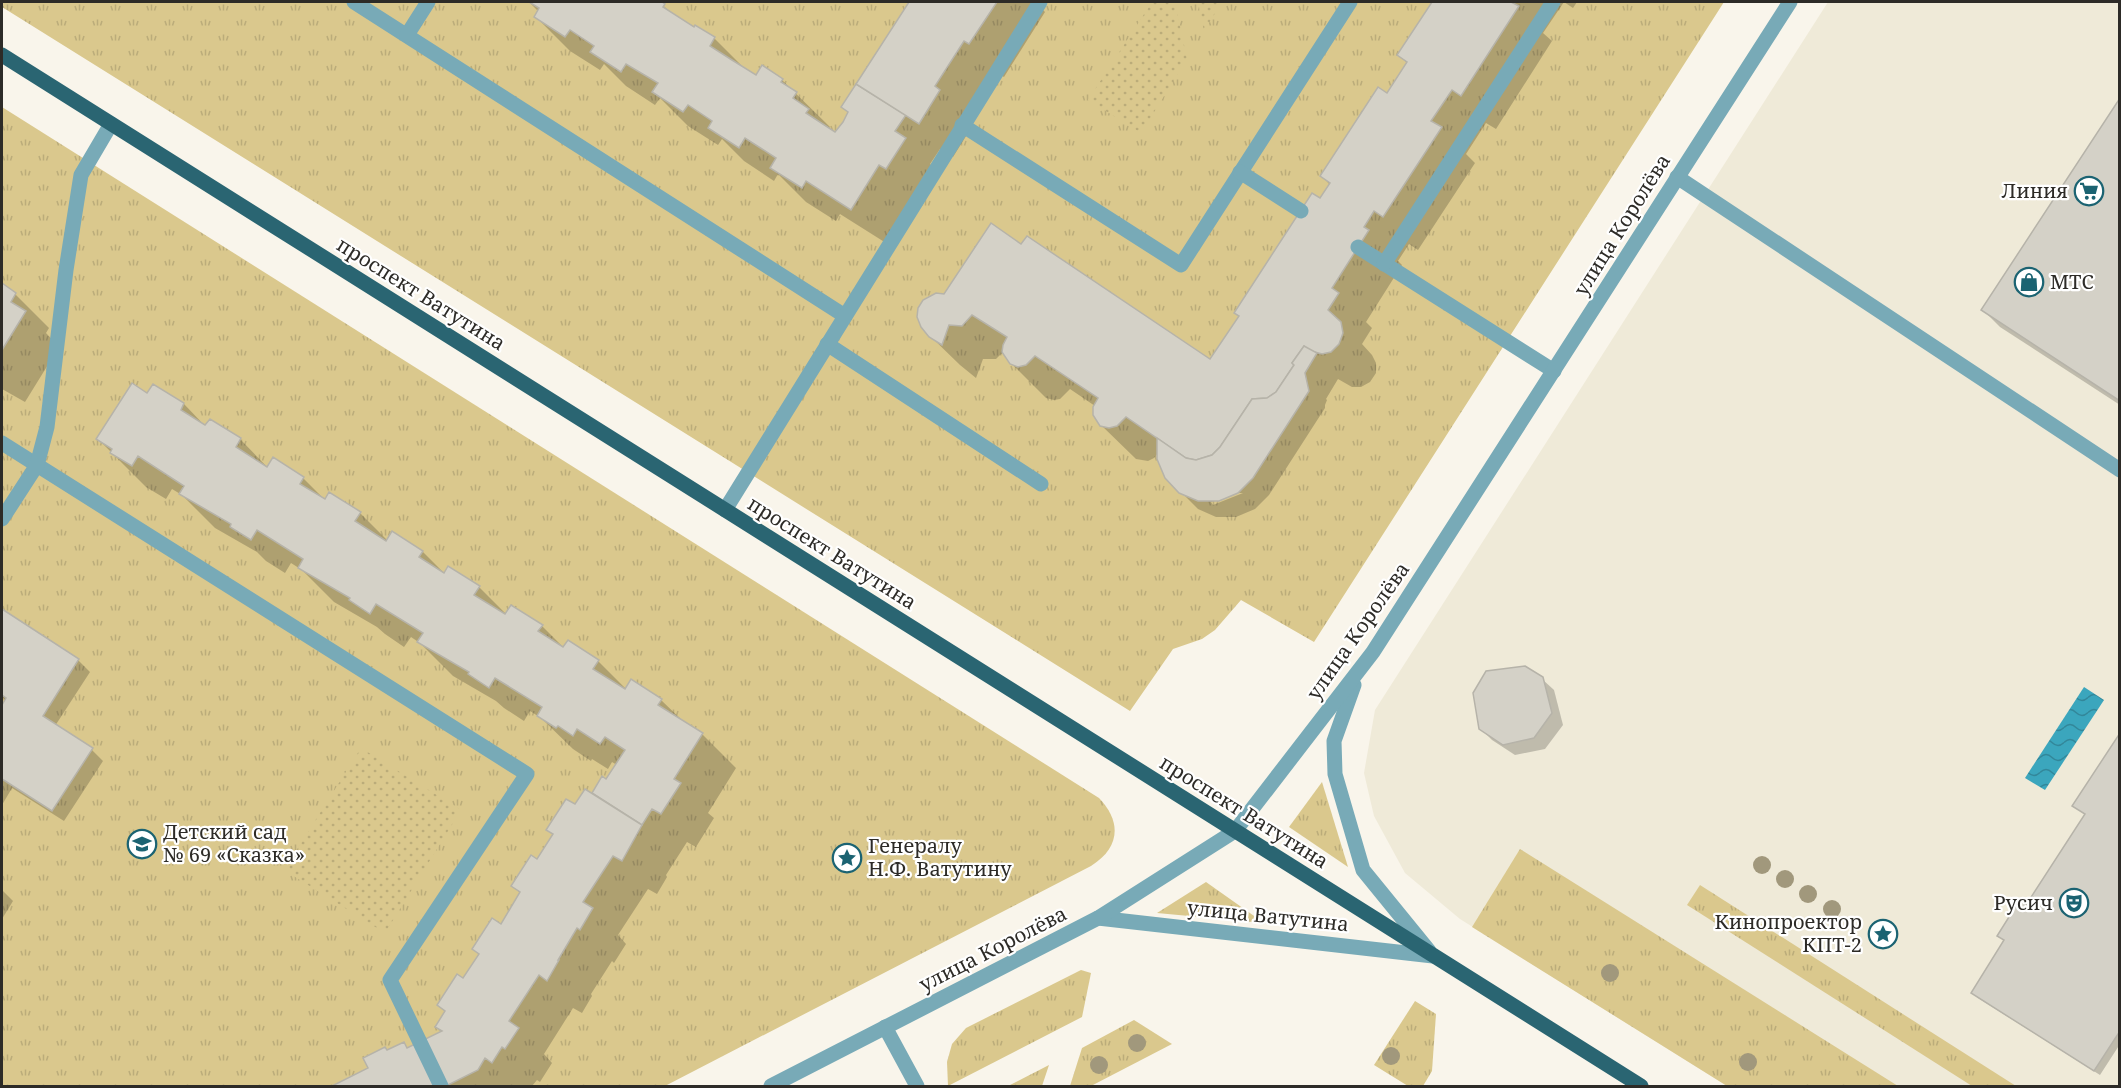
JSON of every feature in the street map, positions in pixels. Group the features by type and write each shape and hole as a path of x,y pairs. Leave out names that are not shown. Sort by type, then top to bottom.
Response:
{"main road":[{"name":"проспект Ватутина","path":"2,55 1641,1086"}],"street":[{"path":"354,2 844,316"},
{"path":"407,35 428,2"},
{"path":"725,510 1040,2"},
{"path":"962,125 1181,265 1350,2"},
{"path":"1384,264 1553,2"},
{"name":"улица Королёва","path":"771,1086 1098,918 1235,831 1358,673 1790,2"},
{"path":"2,519 37,465 47,427 66,270 81,174 111,124"},
{"path":"1240,172 1301,211"},
{"path":"1677,177 2120,470"},
{"path":"1358,247 1554,371"},
{"path":"827,344 1041,484"},
{"path":"2,443 527,774 390,980 441,1086"},
{"path":"1358,673 1334,741 1335,774 1363,870 1433,956"},
{"name":"улица Ватутина","path":"1098,918 1433,956"},
{"path":"885,1027 917,1086"}],"shaded area":[{"path":"1828,2 2119,2 2119,1086 1727,1086 1460,919 1405,873 1374,816 1364,773 1375,710"}],"green space":[{"path":"2,2 1724,2 1314,642 1241,600 1215,630 1202,639 1173,649 1130,711 2,7"},
{"path":"1152,2 1175,2 1187,59 1141,133 1088,100"},
{"path":"1198,2 1222,2 1204,31"},
{"path":"2,107 1099,798 1112,816 1114,825 1112,843 1108,851 1091,866 665,1086 2,1086"},
{"path":"361,748 461,810 385,933 284,870"},
{"path":"1322,782 1348,867 1289,827"},
{"path":"1520,849 1898,1086 1727,1086 1472,927"},
{"path":"1206,882 1264,923 1157,913"},
{"path":"1700,885 2016,1086 1972,1086 1687,905"},
{"path":"1081,970 1091,973 1082,1017 948,1086 947,1062 952,1044 966,1028"},
{"path":"1415,1001 1436,1014 1432,1071 1423,1086 1408,1086 1374,1065"},
{"path":"1134,1020 1172,1044 1091,1086 1070,1086 1082,1048"},
{"path":"1049,1065 1042,1086 1008,1086"}],"water":[{"path":"2084,687 2104,700 2045,790 2025,778"}],"building":[{"path":"529,2 662,2 665,4 663,7 694,27 695,25 715,37 710,46 756,75 762,65 783,79 781,82 797,92 793,98 809,109 806,113 835,132 848,112 841,107 856,84 906,115 895,131 906,138 886,169 879,165 851,210 806,181 802,188 770,168 776,158 745,138 739,148 708,128 712,121 688,105 683,112 652,92 658,83 626,64 621,72 590,52 594,46 570,30 565,37 534,17 539,8"},
{"path":"909,2 997,2 969,44 964,41 935,86 940,90 919,124 856,84"},
{"path":"1432,2 1511,2 1519,6 1461,96 1452,90 1431,121 1442,127 1383,217 1374,211 1364,227 1369,230 1332,288 1339,293 1328,310 1341,322 1343,333 1339,344 1331,352 1322,354 1304,346 1276,392 1267,398 1252,399 1220,447 1212,455 1196,460 1186,458 1126,417 1117,426 1109,428 1100,426 1093,415 1093,407 1098,398 1035,356 1026,365 1018,367 1010,364 1002,352 1007,337 972,315 962,326 949,325 942,345 929,337 921,327 917,317 918,308 923,300 936,293 944,294 991,223 1021,244 1027,236 1210,359 1239,316 1234,313 1312,193 1320,198 1330,183 1320,176 1378,87 1387,93 1407,62 1397,55"},
{"name":"Линия","path":"2120,98 2120,401 1981,310"},
{"path":"2,283 16,293 11,302 26,311 2,350"},
{"path":"1304,346 1317,353 1305,373 1309,391 1253,478 1238,493 1219,501 1198,501 1179,493 1165,478 1157,459 1157,438 1186,458 1196,460 1212,455 1220,447 1252,399 1267,398 1276,392"},
{"path":"132,383 147,393 153,384 184,403 181,410 205,425 210,419 241,438 236,447 267,467 273,457 304,477 300,484 325,499 329,492 361,512 355,521 386,541 392,531 423,551 419,557 444,573 448,566 480,586 474,595 505,614 511,605 543,625 538,631 563,647 568,640 599,660 593,669 625,689 631,679 662,699 658,705 703,733 674,779 681,783 661,814 652,809 642,825 592,793 602,776 606,779 625,750 605,737 600,744 577,729 573,736 558,726 556,728 537,716 542,707 495,678 489,688 468,674 469,672 417,642 423,633 376,604 370,614 349,600 350,598 298,568 303,559 257,530 251,540 230,527 231,524 179,494 184,486 138,456 132,466 110,453 112,449 96,439"},
{"path":"2,609 79,659 43,716 93,748 52,811 2,779 2,705 6,698 2,695"},
{"path":"1525,666 1543,677 1552,713 1534,738 1503,745 1479,729 1473,693 1486,671"},
{"name":"Русич","path":"2120,733 2120,1031 2094,1071 1971,993 2004,940 1997,936 2019,901 2026,905 2085,814 2072,806"},
{"path":"585,789 642,825 622,861 613,856 583,902 593,908 580,930 577,928 547,981 539,975 509,1021 519,1028 505,1049 502,1047 492,1063 485,1058 478,1070 446,1086 332,1086 368,1068 363,1058 385,1047 387,1050 404,1042 407,1048 442,1031 435,1027 445,1011 437,1005 457,974 463,978 479,954 472,949 492,918 501,924 520,892 511,886 531,855 537,859 553,834 546,830 566,799 575,804"}],"place":[{"name":"Линия","path":"2089,191"},
{"name":"МТС","path":"2029,282"},
{"name":"Детский сад № 69 «Сказка»","path":"142,844"},
{"name":"Генералу Н.Ф. Ватутину","path":"847,858"},
{"name":"Русич","path":"2074,903"},
{"name":"Кинопроектор КПТ-2","path":"1883,934"}]}
